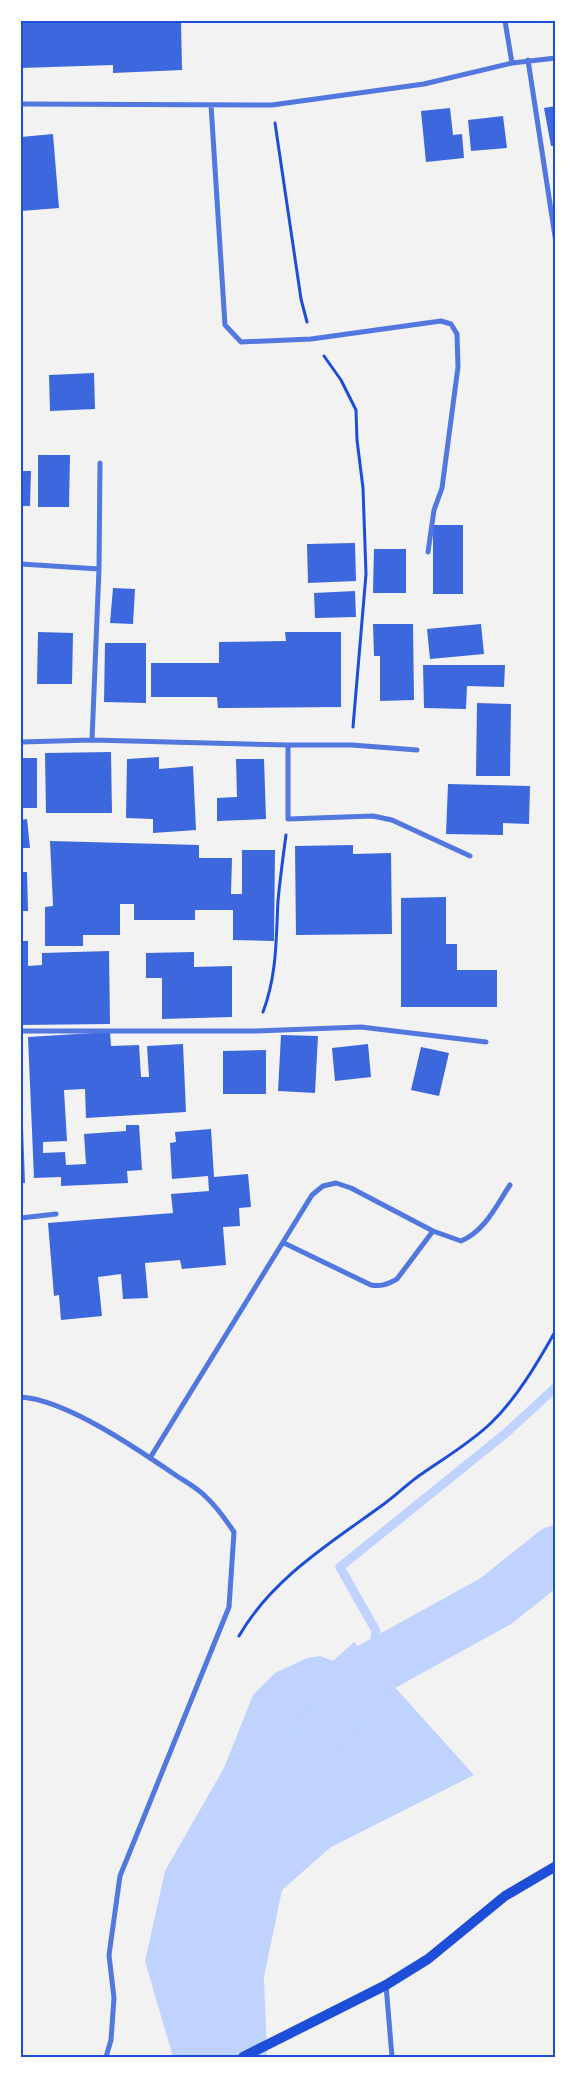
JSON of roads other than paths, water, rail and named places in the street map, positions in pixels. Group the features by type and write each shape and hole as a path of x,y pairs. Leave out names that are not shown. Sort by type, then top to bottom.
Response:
{"main road":[{"path":"243,2057 386,1985 428,1959 505,1896 556,1866"}],"street":[{"path":"505,21 512,63"},
{"path":"21,104 272,105 424,84 512,63 556,58"},
{"path":"528,60 556,244"},
{"path":"211,105 225,325 241,342 311,339 441,321 451,324 457,334 458,367 446,463 442,488 434,510 428,552"},
{"path":"92,740 99,569 100,463"},
{"path":"21,564 99,569"},
{"path":"21,742 92,740 352,745 417,750"},
{"path":"288,745 288,818 373,816 392,820 470,856"},
{"path":"21,1031 256,1031 361,1027 486,1042"},
{"path":"150,1458 312,1195 323,1186 336,1183 351,1188 433,1231 461,1241 481,1230 510,1185"},
{"path":"21,1218 56,1214"},
{"path":"284,1243 371,1285 378,1286 397,1279 433,1231"},
{"path":"21,1397 38,1398 64,1410 101,1428 150,1458 205,1496 234,1532 229,1607 120,1876 109,1955 114,1998 111,2040 106,2057"},
{"path":"386,1985 392,2057"}],"water":[{"path":"354,1642 474,1775 331,1847 282,1890 264,1977 267,2057 173,2057 145,1961 165,1871 224,1768 253,1695 275,1673 307,1658 320,1656 333,1661"}],"waterway":[{"path":"369,1671 376,1631 340,1567 506,1433 556,1387"},
{"path":"328,1725 369,1671 496,1601 556,1553"}]}
